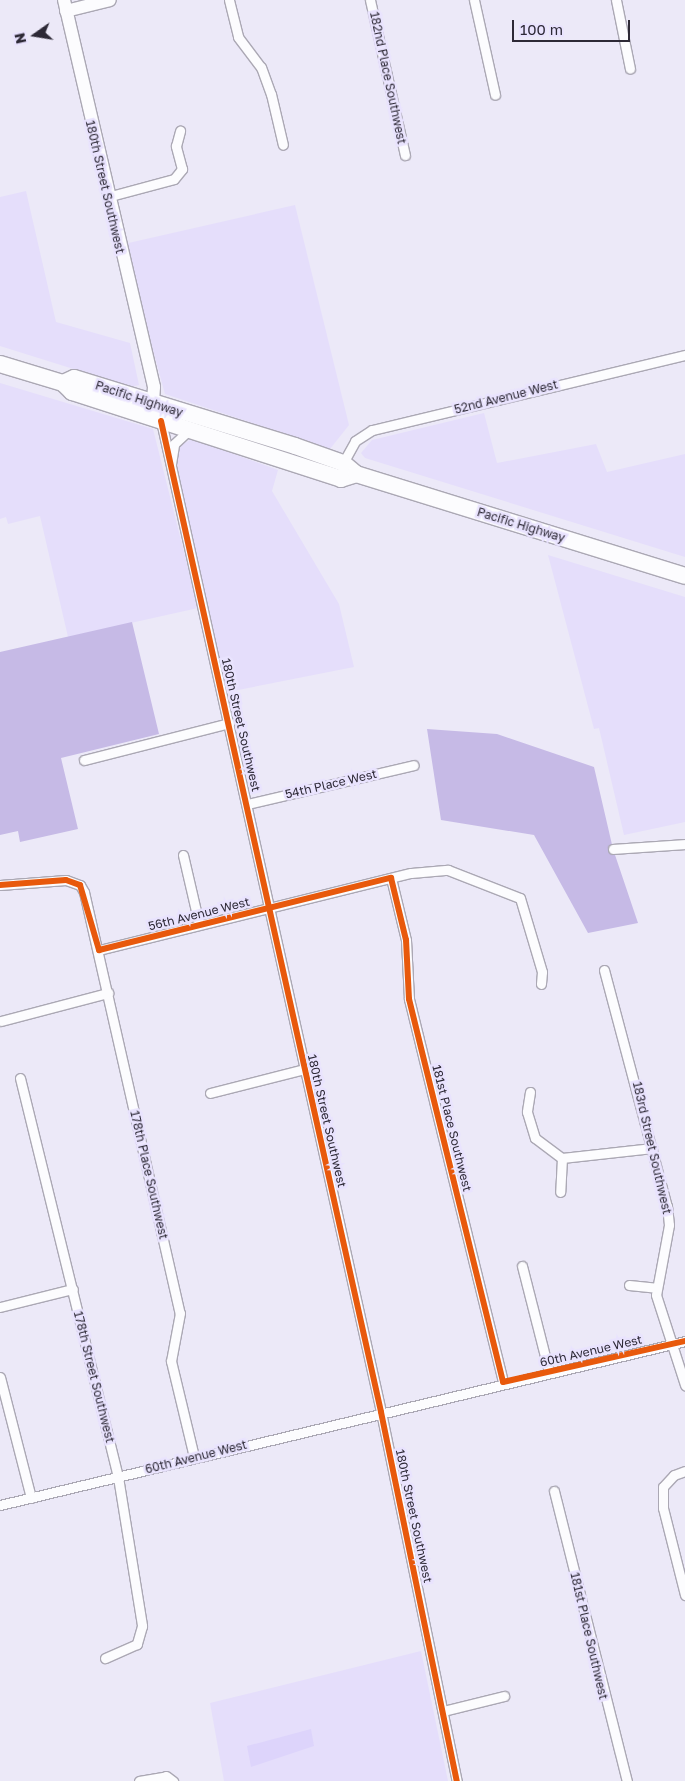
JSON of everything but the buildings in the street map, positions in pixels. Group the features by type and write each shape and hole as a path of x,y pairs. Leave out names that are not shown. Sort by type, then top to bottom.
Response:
{"highway":[{"name":"Pacific Highway","path":"0,364 63,383 72,392 341,479 356,474"},
{"name":"Pacific Highway","path":"63,383 74,378 343,463 356,474 685,576"},
{"path":"114,406 147,408 153,403"},
{"path":"160,421 224,426"},
{"path":"314,470 343,463"}],"street":[{"path":"65,5 110,0"},
{"path":"230,0 238,37 261,67 271,94 282,145"},
{"name":"182nd Place Southwest","path":"370,0 405,155"},
{"path":"474,0 495,95"},
{"path":"616,0 630,69"},
{"name":"180th Street Southwest","path":"65,5 150,374 153,403"},
{"path":"108,197 174,179 182,169 176,146 180,131"},
{"name":"52nd Avenue West","path":"343,463 355,442 372,430 685,355"},
{"path":"134,397 148,383 150,374"},
{"name":"180th Street Southwest","path":"160,421 229,723 268,908 381,1412 457,1781"},
{"path":"170,466 174,444 189,430"},
{"path":"84,760 229,723"},
{"name":"54th Place West","path":"247,804 414,765"},
{"path":"614,849 685,844"},
{"path":"183,855 199,924"},
{"name":"56th Avenue West","path":"99,950 391,878 448,870 517,895 527,910 542,972 541,984"},
{"name":"181st Place Southwest","path":"391,878 406,940 409,999 503,1382"},
{"name":"178th Place Southwest","path":"0,885 66,880 80,885 84,892 99,950 180,1313 171,1361 194,1457"},
{"name":"183rd Street Southwest","path":"604,970 669,1218 656,1288 675,1343 685,1385"},
{"path":"1,1021 108,993"},
{"path":"210,1093 304,1069"},
{"name":"178th Street Southwest","path":"20,1078 118,1477 142,1632 134,1647 105,1658"},
{"path":"530,1092 527,1112 536,1138 562,1158 652,1148"},
{"path":"560,1192 562,1158"},
{"path":"522,1266 549,1372"},
{"path":"629,1285 656,1288"},
{"path":"0,1307 73,1290"},
{"name":"60th Avenue West","path":"0,1505 503,1382 685,1341"},
{"path":"0,1377 31,1498"},
{"path":"685,1472 674,1475 663,1487 663,1508 685,1596"},
{"name":"181st Place Southwest","path":"554,1491 627,1781"},
{"path":"443,1711 504,1696"},
{"path":"139,1781 172,1780"}],"shaded area":[{"path":"26,191 56,322 130,343 139,385 131,387 0,346 0,197"},
{"path":"295,205 349,425 330,449 165,394 124,244"},
{"path":"0,383 153,429 198,608 68,637 40,516 8,524 6,517 0,519"},
{"path":"484,413 497,463 596,444 607,472 685,454 685,557 365,458 361,453 372,440"},
{"path":"192,439 278,470 272,491 339,604 354,667 228,692 176,468 179,446"},
{"path":"548,555 685,597 685,822 624,835 599,728 594,729"},
{"path":"132,622 159,734 61,758 78,829 20,842 18,831 0,835 0,652"},
{"path":"427,729 497,734 594,767 613,849 638,923 588,933 534,835 441,820"},
{"path":"421,1651 448,1781 224,1781 210,1703"},
{"path":"311,1729 314,1746 251,1767 247,1746"}],"cycle path":[{"path":"161,421 381,1412 457,1781"},
{"path":"0,885 66,880 80,885 99,950 391,878 406,940 409,999 503,1382 685,1341"}]}
